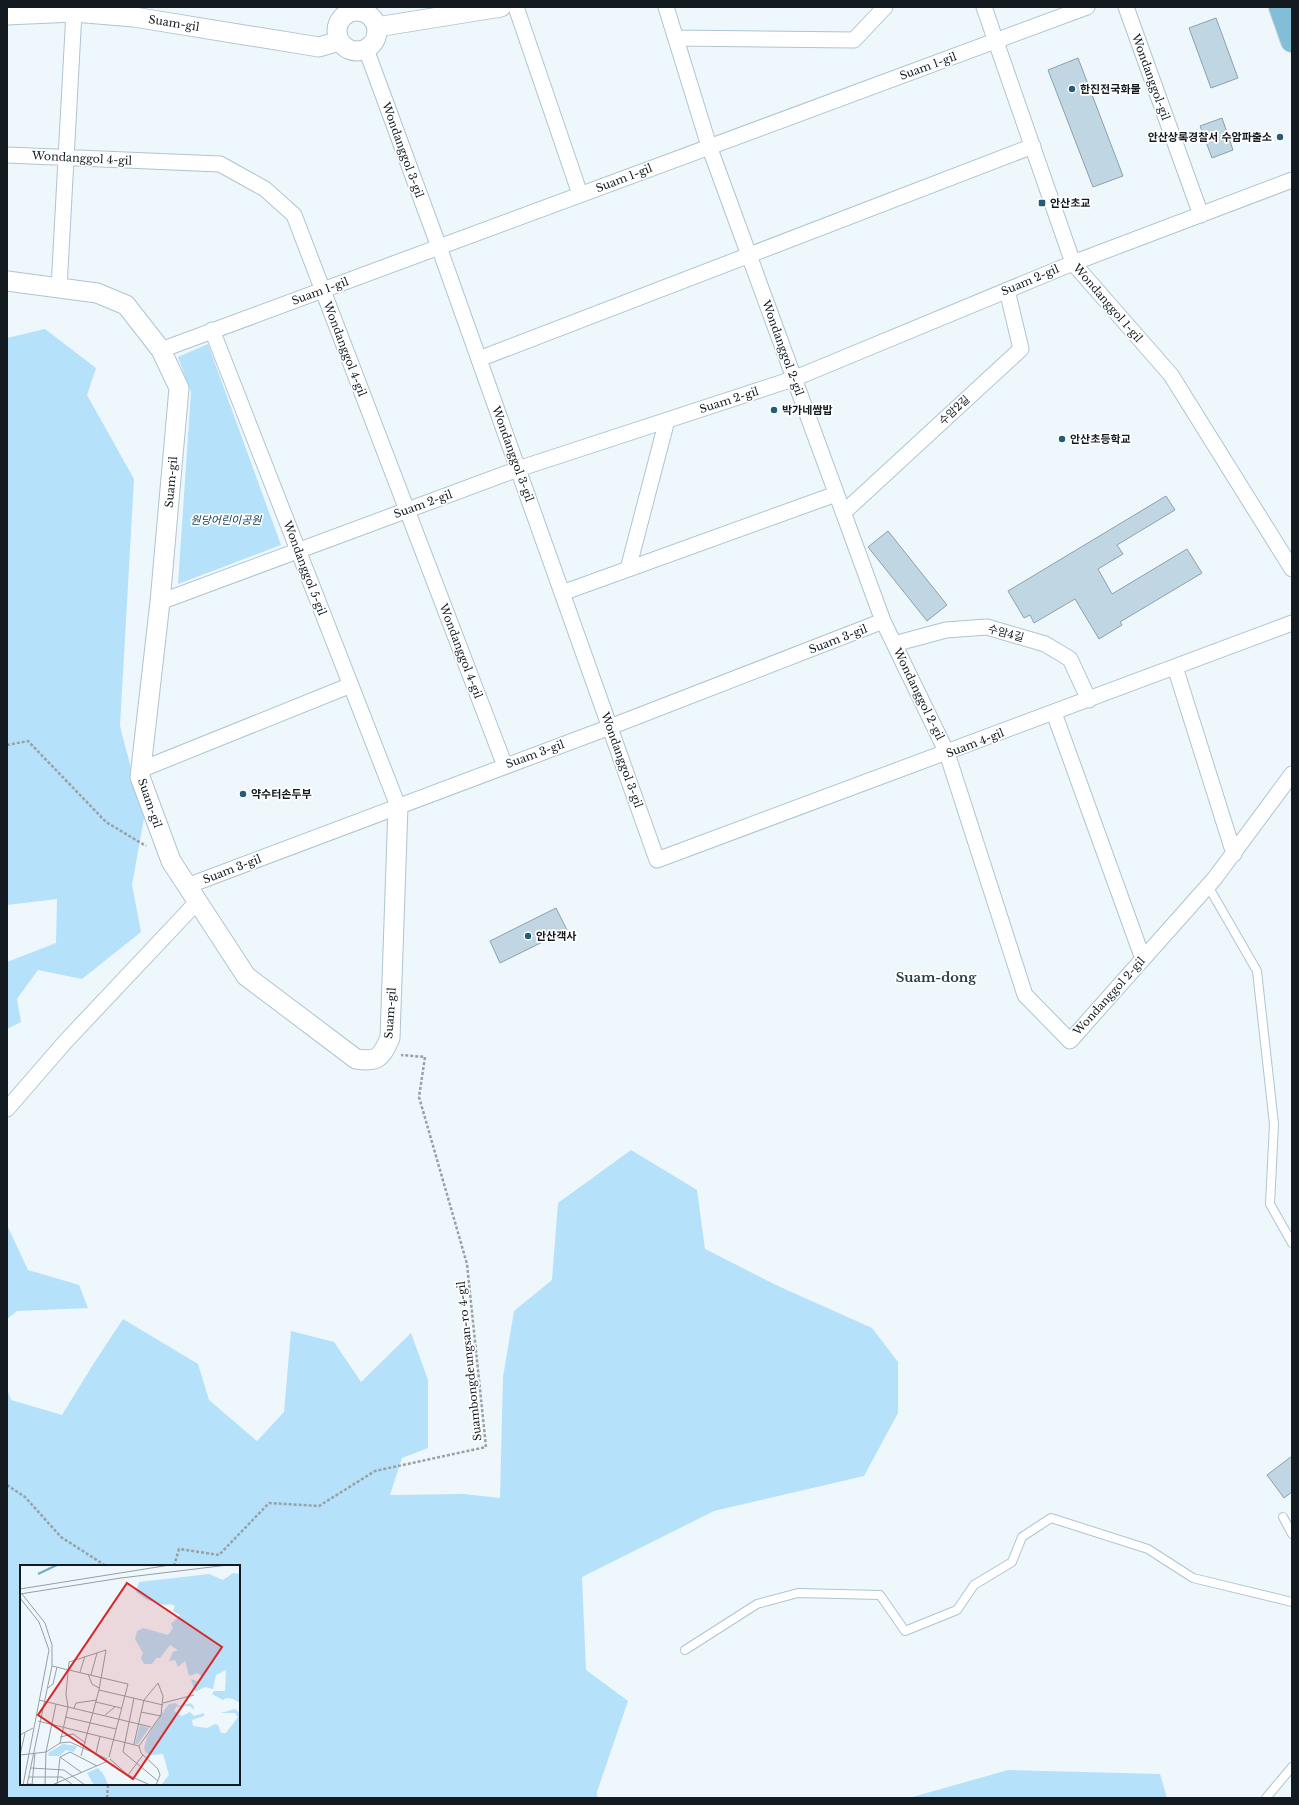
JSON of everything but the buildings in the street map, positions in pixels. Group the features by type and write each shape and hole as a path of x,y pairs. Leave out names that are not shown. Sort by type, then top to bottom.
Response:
{"main road":[{"path":"1280,7 1292,41"}],"street":[{"path":"377,27 501,7"},
{"path":"516,7 580,194"},
{"name":"Wondanggol 2-gil","path":"666,7 709,146 750,256 793,379 883,621 947,753 1025,995 1070,1041 1208,886 1234,854 1292,774"},
{"path":"676,38 854,40 885,7"},
{"name":"Wondanggol 1-gil","path":"984,7 1073,263 1171,375 1292,568"},
{"name":"Suam 1-gil","path":"161,350 1087,7"},
{"name":"Wondanggol-gil","path":"1126,7 1200,215"},
{"path":"351,9 371,15 377,27 376,40 366,49 360,51 348,49 339,41 337,35 338,23 351,9"},
{"path":"59,288 74,12"},
{"name":"Suam-gil","path":"7,15 74,12 134,17 319,47 339,41"},
{"name":"Wondanggol 3-gil","path":"366,49 439,247 657,860"},
{"path":"479,359 1033,146"},
{"name":"Wondanggol 4-gil","path":"7,155 220,164 265,189 294,215 505,766"},
{"name":"Suam 2-gil","path":"160,602 518,469 793,379 1073,263 1292,180"},
{"name":"Suam-gil","path":"7,281 97,293 126,305 161,350 179,388 160,602 140,777 171,861 246,976 356,1058 371,1061 383,1053 390,1038 398,806"},
{"name":"수암2길","path":"843,513 1021,349 1007,290"},
{"name":"Wondanggol 5-gil","path":"212,330 398,806"},
{"path":"628,569 667,420"},
{"path":"562,593 836,494"},
{"name":"Suam 3-gil","path":"187,886 610,727 883,621"},
{"name":"Suam 4-gil","path":"657,860 1292,623"},
{"name":"수암4길","path":"894,644 946,630 987,627 1045,644 1070,659 1089,700"},
{"path":"1175,667 1234,854"},
{"path":"140,770 351,685"},
{"path":"1054,713 1143,959"},
{"path":"7,1110 66,1041 197,902"}],"lane":[{"path":"1208,886 1257,971 1274,1124 1270,1204 1292,1243"},
{"path":"1283,1517 1292,1534"},
{"path":"685,1650 758,1604 798,1593 880,1595 905,1631 957,1610 974,1585 1012,1562 1022,1537 1051,1518 1148,1549 1193,1578 1292,1602"},
{"path":"1266,1798 1292,1767"}],"path":[{"path":"7,745 28,741 106,822 171,861"},
{"name":"Suambongdeungsan-ro 4-gil","path":"174,1565 179,1549 220,1555 269,1503 319,1506 375,1471 486,1447 467,1264 419,1097 425,1057 383,1053"},
{"path":"7,1485 25,1497 61,1537 104,1565"},
{"path":"107,1798 108,1785"}],"green space":[{"path":"45,329 96,368 87,395 134,479 120,726 144,818 132,885 141,932 82,979 38,970 17,999 21,1022 7,1029 7,962 56,943 57,899 7,905 7,338"},
{"name":"원당어린이공원","path":"208,344 281,545 178,584 191,392 178,357"},
{"path":"631,1150 697,1190 705,1249 778,1286 872,1328 898,1362 898,1413 864,1476 714,1511 582,1577 586,1670 628,1701 597,1792 597,1798 7,1798 7,1389 11,1400 62,1415 123,1319 198,1364 209,1400 257,1441 284,1412 291,1331 334,1342 361,1382 411,1333 428,1380 428,1448 402,1458 390,1495 464,1494 500,1498 503,1377 514,1311 552,1280 558,1203"},
{"path":"7,1225 28,1270 79,1285 88,1308 17,1311 7,1319"},
{"path":"1008,1770 1160,1774 1167,1798 909,1798"}],"place":[{"name":"한진전국화물","path":"1072,89"},
{"name":"안산상록경찰서 수암파출소","path":"1280,137"},
{"name":"안산초교","path":"1042,203"},
{"name":"박가네쌈밥","path":"774,410"},
{"name":"안산초등학교","path":"1062,439"},
{"name":"약수터손두부","path":"243,794"},
{"name":"안산객사","path":"528,936"}],"district":[{"name":"Suam-dong","path":"936,977"}]}
